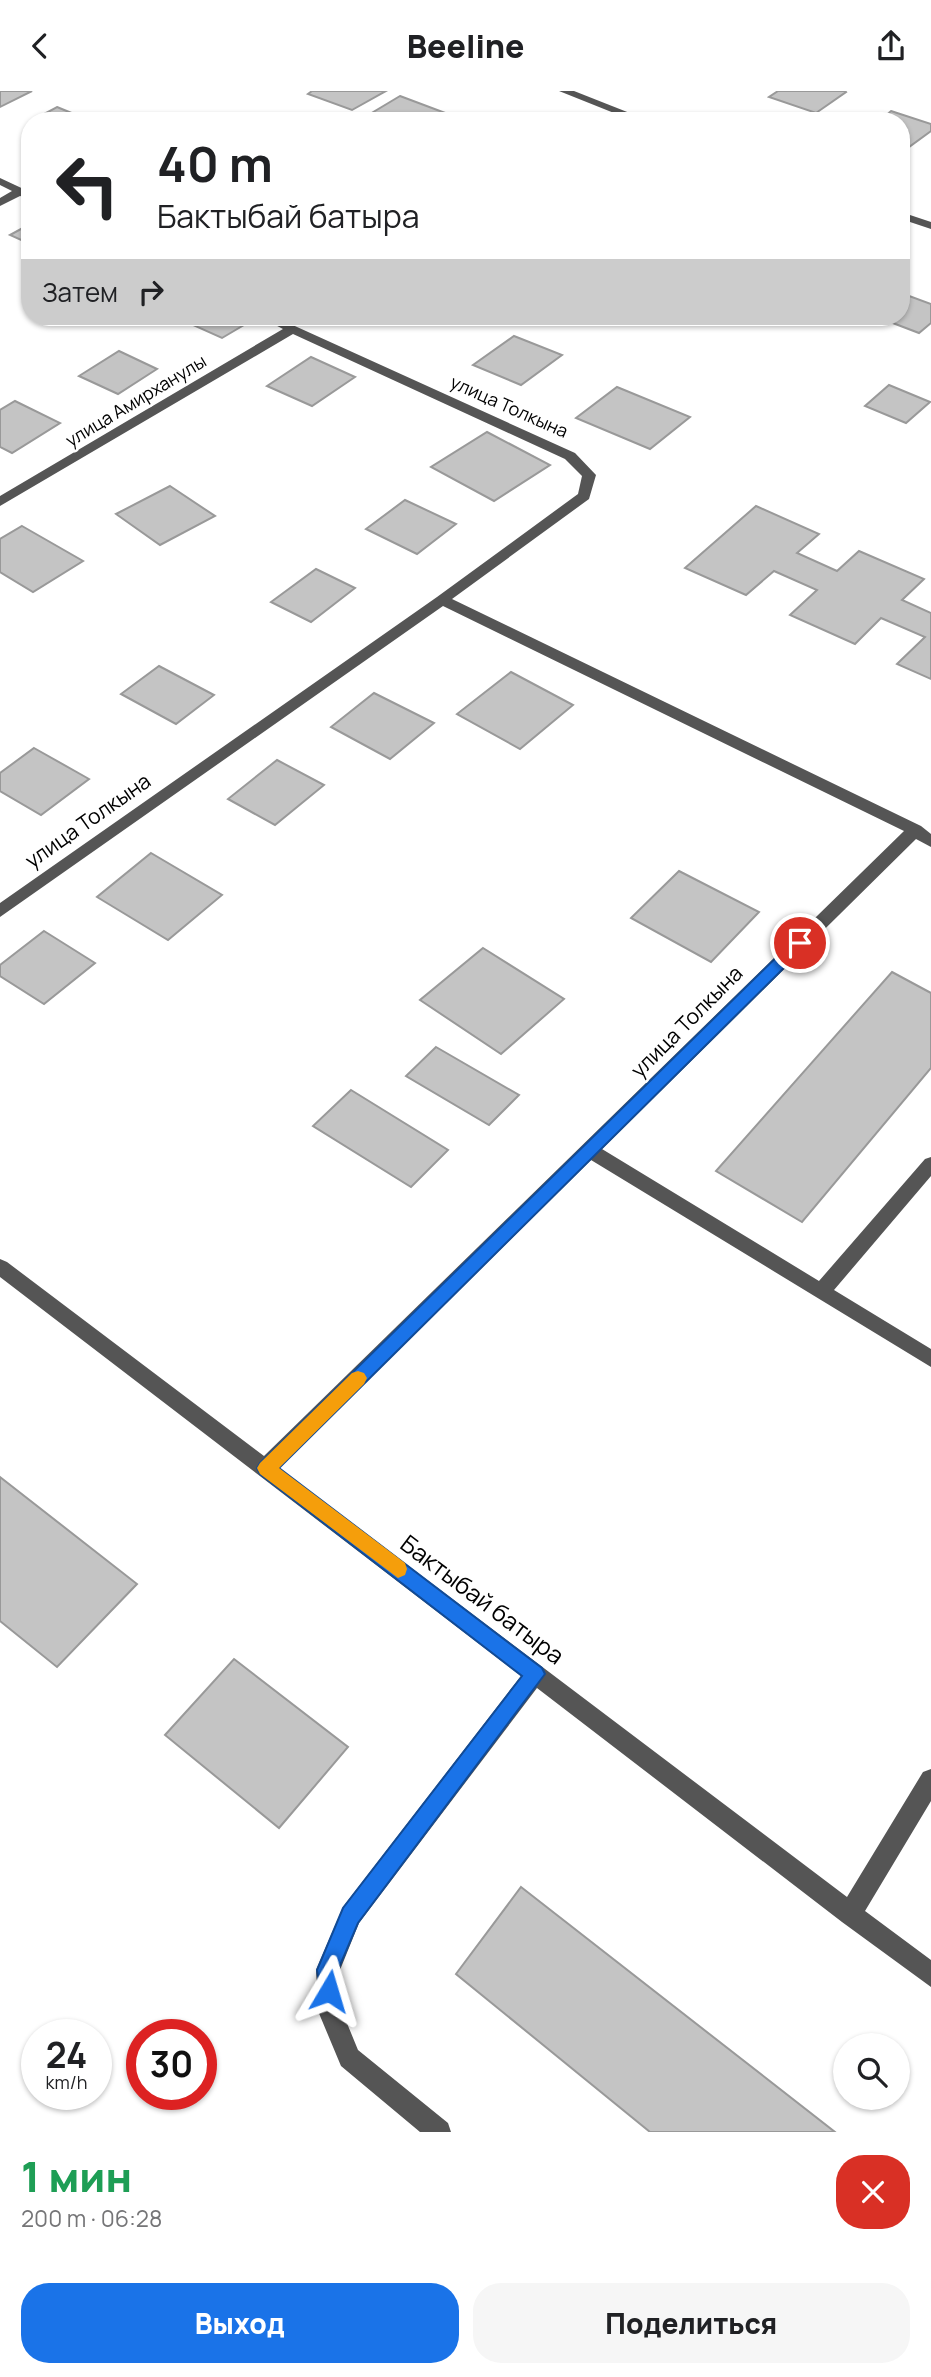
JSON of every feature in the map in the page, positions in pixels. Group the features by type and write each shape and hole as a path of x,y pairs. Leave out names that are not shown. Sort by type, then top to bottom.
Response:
{"street":[{"path":"564,91 621,112"},
{"path":"0,181 21,192"},
{"path":"0,203 21,195"},
{"path":"910,218 931,226"},
{"name":"улица Толкына","path":"0,911 442,600 584,496 589,475 570,456 283,326"},
{"name":"улица Амирханулы","path":"0,502 291,330"},
{"path":"442,600 915,830 931,842"},
{"name":"улица Толкына","path":"267,1468 915,830"},
{"path":"590,1150 931,1359"},
{"path":"821,1292 931,1164"},
{"name":"Бактыбай батыра","path":"0,1267 931,1975"},
{"path":"439,2132 349,2058 330,2011 328,1970 351,1915 535,1674"},
{"path":"850,1914 931,1780"}],"building":[{"path":"0,91 32,91 0,107"},
{"path":"312,91 386,91 352,110 308,94"},
{"path":"778,91 846,92 817,112 769,97"},
{"path":"400,96 443,112 373,112"},
{"path":"57,107 69,112 48,112"},
{"path":"910,117 931,124 931,131 910,146"},
{"path":"21,229 21,240 10,235"},
{"path":"910,296 931,304 931,323 919,333 901,326 910,326"},
{"path":"195,326 242,326 222,338"},
{"path":"514,336 562,355 521,385 473,365"},
{"path":"119,351 157,369 118,394 79,376"},
{"path":"311,357 355,377 312,406 267,386"},
{"path":"889,385 930,402 906,423 865,406"},
{"path":"617,387 690,417 650,449 576,418"},
{"path":"15,401 60,423 12,453 0,447 0,410"},
{"path":"487,432 550,465 494,501 431,467"},
{"path":"170,486 215,516 160,545 116,514"},
{"path":"405,500 456,524 417,554 366,529"},
{"path":"756,506 819,534 797,553 837,571 859,551 924,579 902,600 931,613 931,679 897,664 925,637 881,618 855,644 790,615 817,590 774,571 746,595 685,568"},
{"path":"22,526 83,561 33,592 0,572 0,539"},
{"path":"316,569 355,588 311,622 271,602"},
{"path":"159,666 214,695 176,724 121,694"},
{"path":"511,672 573,705 520,749 457,714"},
{"path":"374,693 434,723 390,759 331,727"},
{"path":"34,748 89,779 41,815 0,791 0,773"},
{"path":"277,760 324,785 275,825 228,799"},
{"path":"151,853 222,895 168,940 97,897"},
{"path":"679,871 759,912 711,962 631,918"},
{"path":"44,931 95,963 44,1004 0,976 0,965"},
{"path":"483,948 564,999 501,1054 420,1000"},
{"path":"892,972 931,993 931,1068 802,1222 716,1171"},
{"path":"436,1047 519,1095 489,1125 406,1076"},
{"path":"351,1090 448,1150 411,1187 313,1126"},
{"path":"0,1477 137,1584 57,1667 0,1621"},
{"path":"234,1659 348,1747 279,1828 165,1735"},
{"path":"521,1887 835,2132 650,2132 456,1974"}],"slow traffic":[{"path":"358,1378 267,1468 398,1569"}],"route":[{"path":"329,1991 328,1970 351,1915 535,1674 267,1468 800,943"}]}
